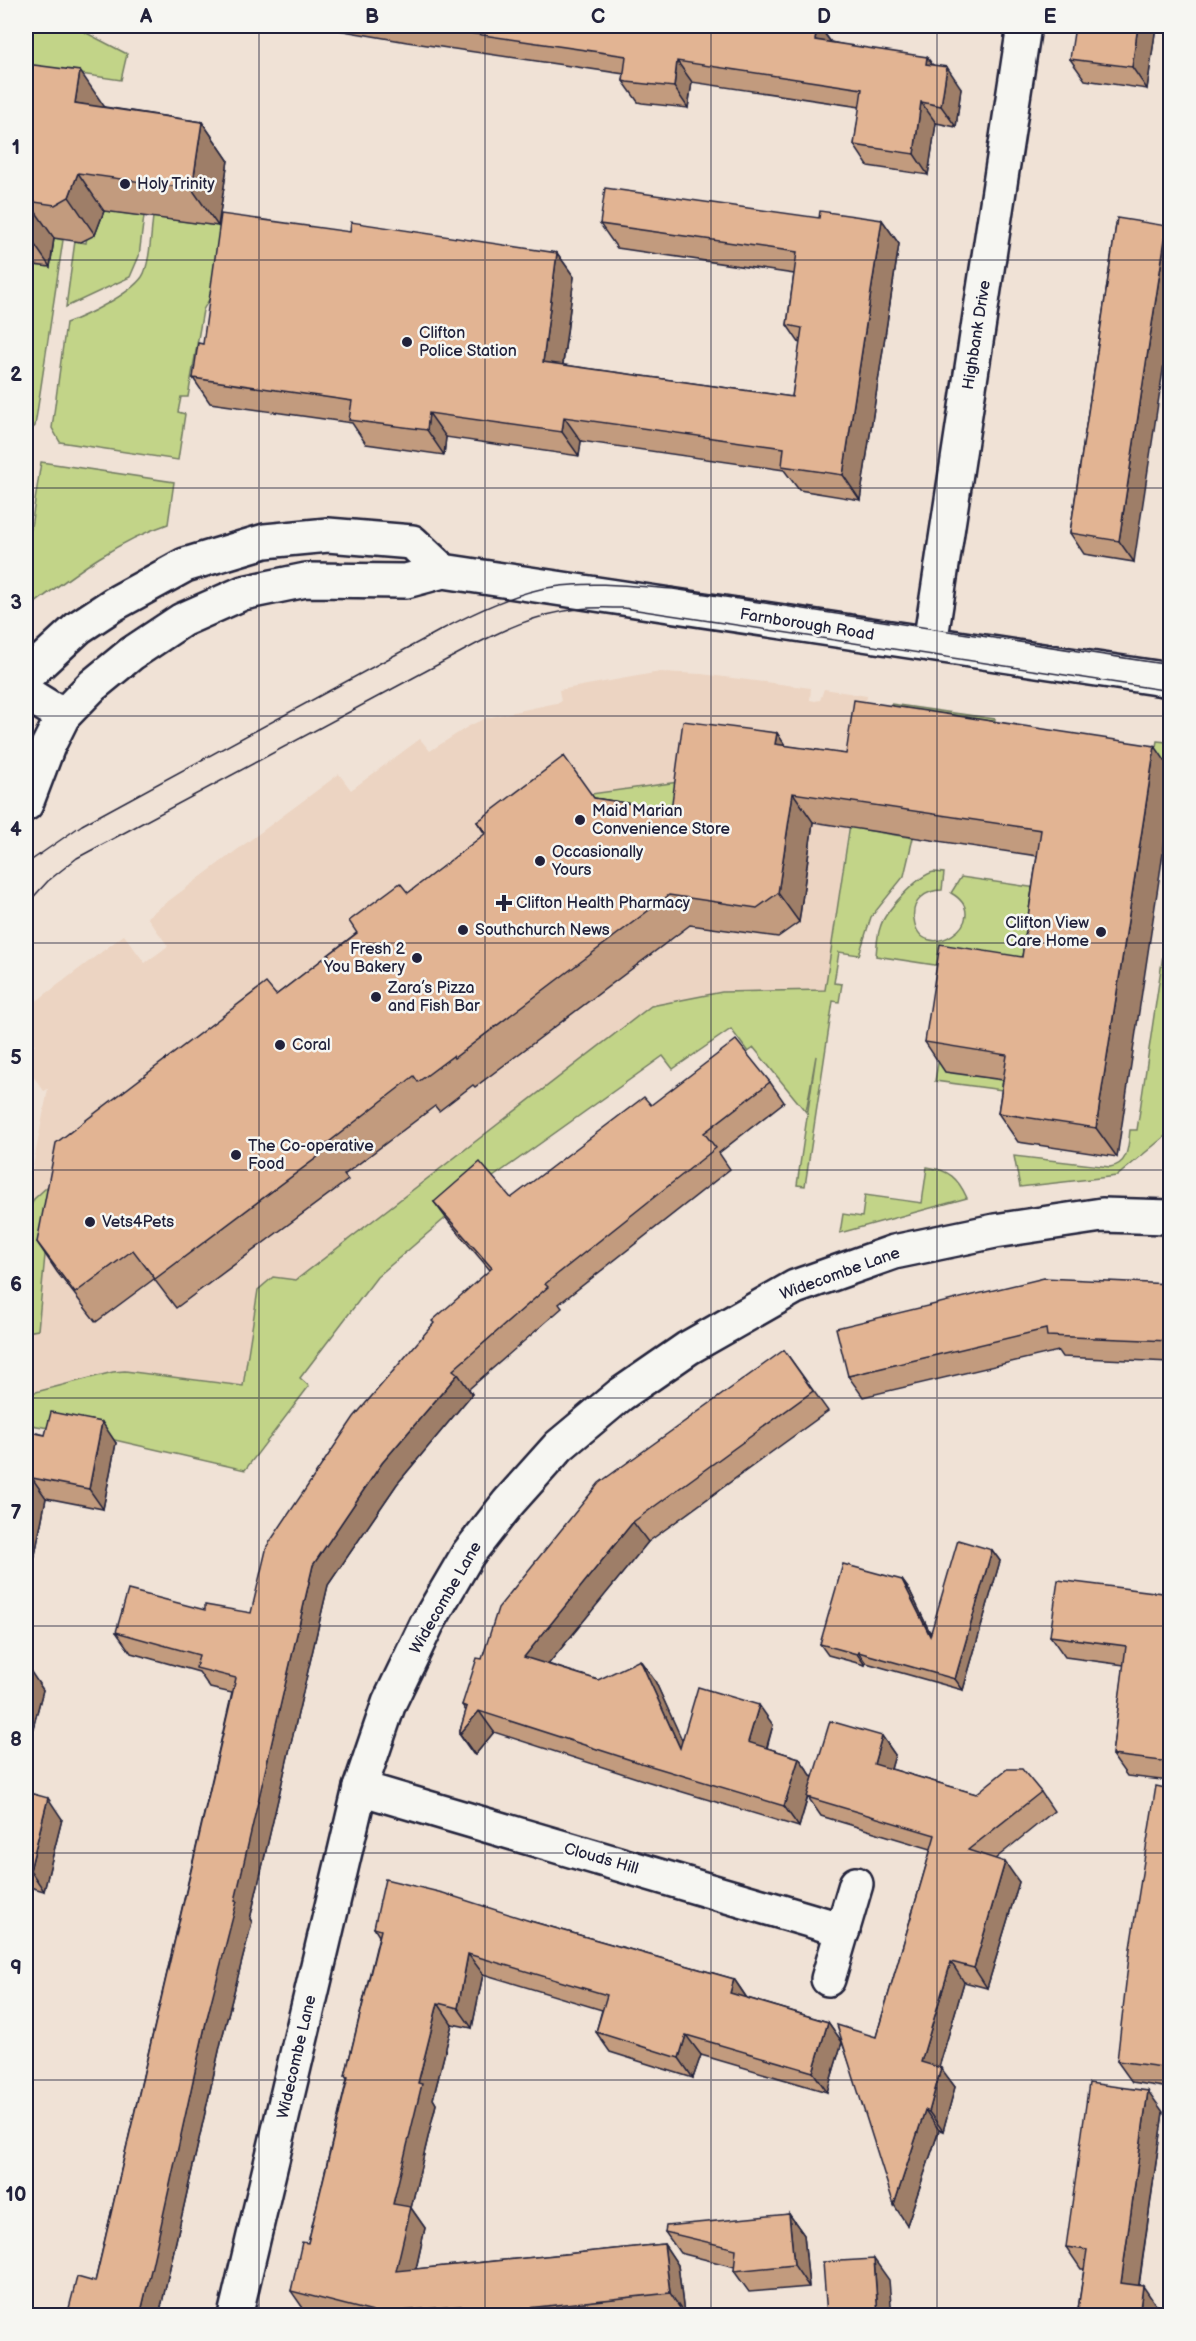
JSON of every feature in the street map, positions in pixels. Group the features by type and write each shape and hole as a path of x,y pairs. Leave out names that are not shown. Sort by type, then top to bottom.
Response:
{"street":[{"name":"Highbank Drive","path":"930,644 1024,26"},
{"path":"26,676 79,627 114,604 185,565 265,541 328,535 412,542 443,571"},
{"name":"Farnborough Road","path":"26,804 37,745 92,686 131,654 182,620 243,593 306,580 406,581 443,571 1170,680"},
{"path":"26,693 63,716"},
{"name":"Widecombe Lane","path":"236,2316 360,1788 389,1703 427,1624 468,1554 508,1503 560,1446 620,1395 688,1348 795,1287 894,1252 995,1231 1102,1215 1170,1217"},
{"name":"Clouds Hill","path":"360,1788 843,1930"},
{"path":"828,1979 856,1884"}],"shaded area":[{"path":"660,672 701,674 811,688 810,700 815,701 820,700 824,689 867,696 825,990 722,992 296,1280 273,1277 258,1290 243,1386 125,1371 36,1392 26,1392 26,1202 48,1089 44,1091 26,1067 26,1053 35,1045 26,1032 26,1009 124,935 145,963 168,946 147,917 339,774 351,790 420,739 430,751 486,718 561,702 559,690"}],"green space":[{"path":"26,26 73,26 127,54 121,80 26,66"},
{"path":"91,209 144,216 139,256 130,277 66,307 75,241 86,243"},
{"path":"153,217 218,226 219,218 239,221 218,284 203,310 188,397 181,397 178,412 185,414 178,460 60,442 52,428 66,323 118,297 142,277 148,257"},
{"path":"54,238 63,240 35,426 26,434 26,264 50,267"},
{"path":"41,462 174,482 168,524 131,539 114,549 80,570 31,606 26,603 26,559"},
{"path":"891,704 995,719 992,737 860,829 913,838 904,876 871,917 859,955 839,952 834,983 842,984 839,1002 833,1001 805,1186 797,1185 816,1056 806,1112 754,1048 748,1052 731,1029 673,1069 663,1056 493,1177 377,1277 300,1378 309,1386 245,1470 106,1438 26,1424 26,1392 36,1392 113,1372 125,1371 243,1386 258,1290 273,1277 296,1280 651,1006 722,992 825,990 864,731"},
{"path":"1157,741 1167,742 1170,746 1170,765 1164,762 1155,751"},
{"path":"701,779 692,839 615,828 591,794"},
{"path":"934,872 944,873 942,890 925,894 917,902 914,913 919,933 929,940 941,940 952,935 962,926 966,915 963,904 951,893 961,877 1057,891 1042,986 961,969 876,956 879,931 888,913 902,895 919,880"},
{"path":"1170,908 1170,1132 1117,1176 1020,1187 1014,1156 1110,1167 1124,1158 1128,1148 1130,1130 1137,1130"},
{"path":"944,1027 1021,1083 1010,1091 935,1081"},
{"path":"927,1167 941,1170 952,1176 967,1198 840,1233 843,1214 862,1217 865,1195 922,1203"},
{"path":"57,1178 45,1255 38,1330 26,1332 26,1217 34,1199"}],"building":[{"path":"421,26 817,26 815,40 927,57 926,64 947,67 941,106 921,102 914,154 854,145 862,89 677,61 674,87 627,82 623,81 626,56"},
{"path":"1075,26 1138,26 1132,67 1070,59"},
{"path":"26,64 80,71 75,103 202,122 192,189 78,173 69,197 55,205 28,201 26,219"},
{"path":"605,188 819,218 820,211 882,220 843,475 782,466 784,448 564,417 562,432 429,413 427,430 349,420 352,401 193,378 198,343 203,344 221,214 350,232 351,222 557,253 543,362 792,397 802,328 787,325 797,252 600,224"},
{"path":"1117,218 1167,226 1119,541 1070,533"},
{"path":"854,700 1155,746 1096,1128 998,1113 1007,1055 925,1042 940,944 1022,957 1041,830 793,793 778,893 757,908 669,895 454,1058 453,1056 418,1082 414,1076 324,1146 327,1150 155,1279 133,1250 75,1293 37,1242 56,1143 266,983 276,995 357,933 349,921 400,883 408,893 486,833 477,822 564,756 594,798 671,810 683,721 777,733 775,744 846,754"},
{"path":"736,1040 770,1082 704,1133 716,1148 545,1284 548,1287 453,1370 458,1374 382,1463 313,1565 140,2316 67,2316 77,2277 95,2282 236,1678 196,1668 199,1655 116,1632 128,1590 205,1610 205,1605 251,1613 267,1546 354,1417 434,1323 432,1321 492,1268 434,1202 480,1162 511,1198 644,1097 651,1105"},
{"path":"1044,1278 1170,1284 1170,1341 1047,1336 1046,1329 848,1376 836,1328"},
{"path":"784,1350 813,1391 633,1522 524,1657 598,1680 640,1660 680,1748 698,1687 759,1705 748,1742 799,1758 784,1806 479,1711 459,1734 467,1707 462,1705 477,1658 482,1659 498,1608 599,1483"},
{"path":"51,1412 102,1422 89,1489 32,1478 26,1510 26,1431 45,1435"},
{"path":"958,1540 992,1550 955,1679 820,1644 843,1564 902,1580 930,1636"},
{"path":"1058,1580 1170,1594 1170,1762 1112,1755 1126,1646 1050,1636"},
{"path":"830,1721 882,1736 874,1764 976,1794 1007,1769 1022,1769 1041,1792 968,1850 1005,1862 974,1968 951,1962 921,2062 941,2068 929,2112 925,2110 894,2205 837,2025 876,2037 935,1835 807,1797"},
{"path":"1156,1786 1170,1789 1170,2068 1117,2061 1130,1948"},
{"path":"26,1792 48,1798 30,1870 26,1869"},
{"path":"385,1879 443,1893 530,1921 734,1979 730,1993 828,2022 813,2072 686,2035 679,2058 596,2032 607,1995 468,1954 458,2008 438,2003 418,2083 422,2084 393,2204 411,2207 396,2271 664,2244 670,2293 462,2315 461,2306 377,2313 291,2291 302,2242 308,2243 348,2077 345,2076 381,1930 374,1928"},
{"path":"1089,2083 1148,2091 1121,2283 1143,2286 1139,2316 1077,2316 1087,2250 1066,2247"},
{"path":"789,2214 794,2265 734,2271 736,2249 665,2232 666,2226"},
{"path":"874,2259 878,2316 827,2316 823,2262"}],"tram line":[{"path":"26,864 82,825 441,630 496,604 539,589 598,584 673,589 1170,665"},
{"path":"26,905 48,881 77,858 479,643 520,624 563,611 624,608 1170,691"}],"place":[{"name":"Holy Trinity","path":"125,184"},
{"name":"Clifton Police Station","path":"407,342"},
{"name":"Maid Marian Convenience Store","path":"580,820"},
{"name":"Occasionally Yours","path":"540,861"},
{"name":"Clifton Health Pharmacy","path":"504,903"},
{"name":"Southchurch News","path":"463,930"},
{"name":"Clifton View Care Home","path":"1101,932"},
{"name":"Fresh 2 You Bakery","path":"417,958"},
{"name":"Zara’s Pizza and Fish Bar","path":"376,997"},
{"name":"Coral","path":"280,1045"},
{"name":"The Co-operative Food","path":"236,1155"},
{"name":"Vets4Pets","path":"90,1222"}]}
